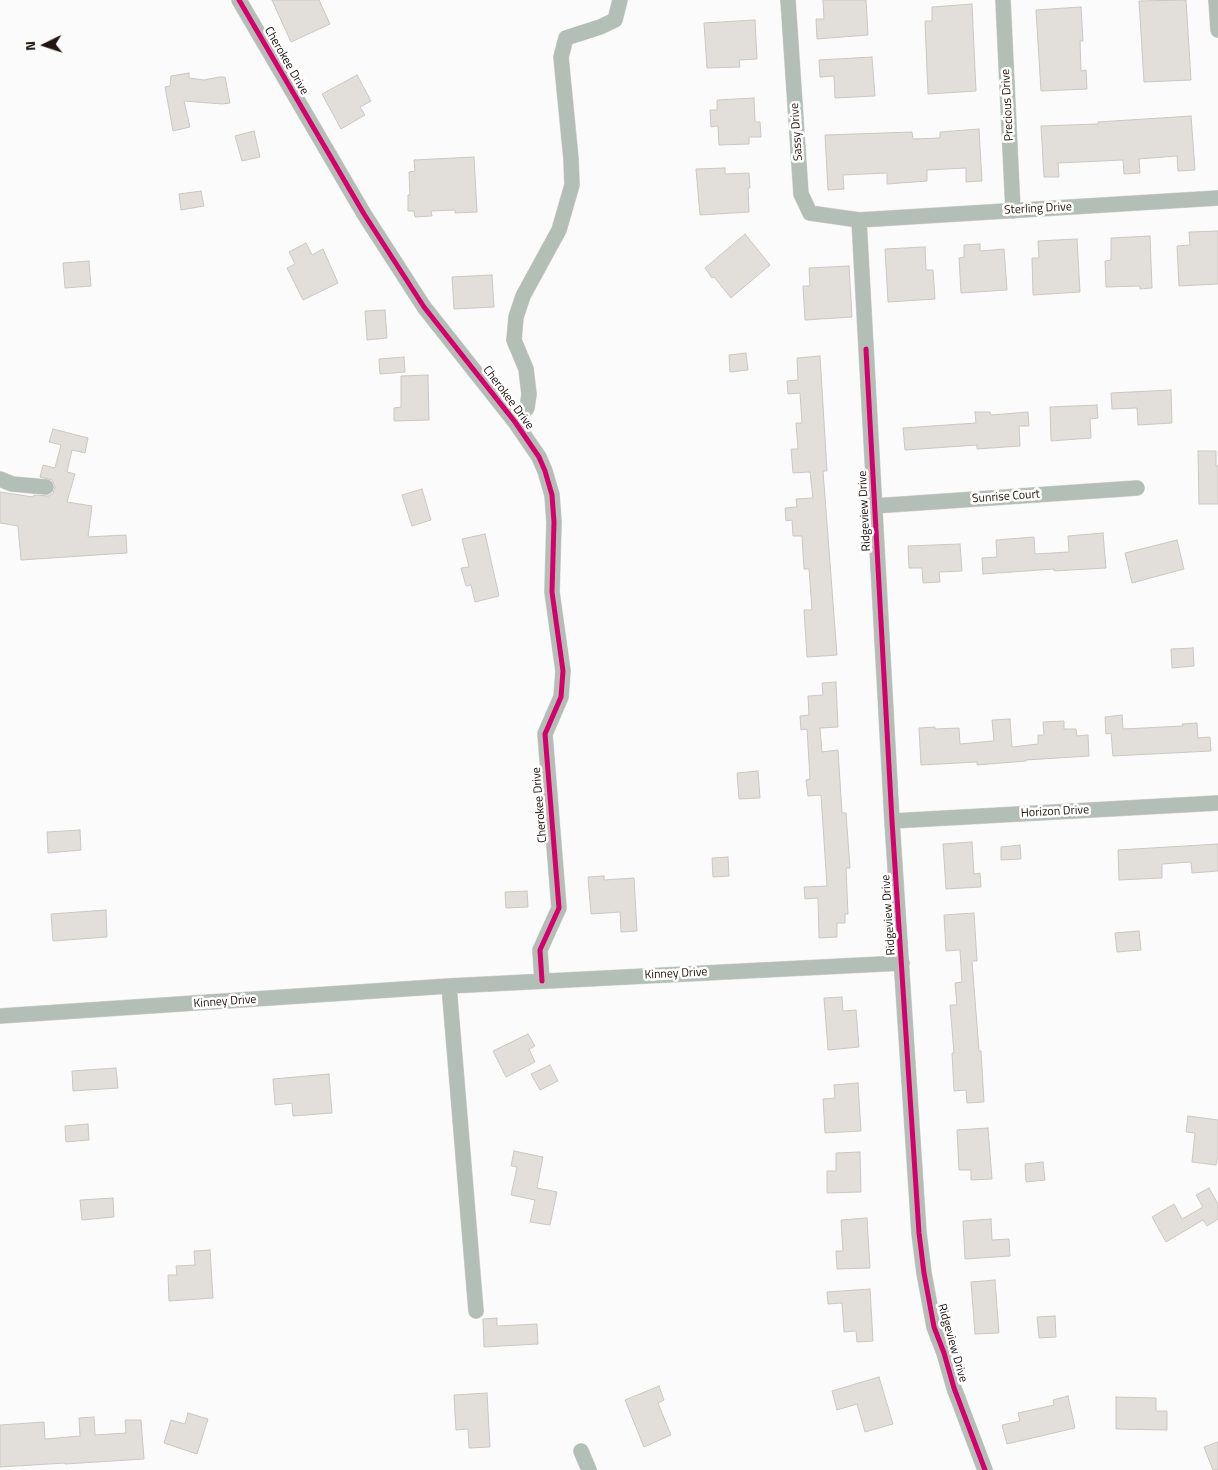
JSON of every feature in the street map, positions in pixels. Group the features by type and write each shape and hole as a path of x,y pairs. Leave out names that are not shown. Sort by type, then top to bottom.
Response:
{"street":[{"name":"Cherokee Drive","path":"239,0 364,214 419,300 515,422 539,457 545,471 552,495 554,522 552,592 563,671 561,697 545,734 559,908 540,950 542,981"},
{"path":"515,422 527,408 529,394 526,369 514,340 516,317 523,296 559,230 572,185 561,57 566,38 615,20 620,0"},
{"name":"Sassy Drive","path":"788,0 801,194 810,213 859,220"},
{"name":"Precious Drive","path":"1003,0 1014,211"},
{"path":"1216,0 1218,30"},
{"name":"Sterling Drive","path":"859,220 1218,198"},
{"name":"Ridgeview Drive","path":"859,220 892,821 919,1233 924,1274 934,1327 954,1388 985,1470"},
{"path":"0,479 12,484 46,487"},
{"name":"Sunrise Court","path":"874,506 1137,488"},
{"name":"Horizon Drive","path":"892,821 1218,803"},
{"name":"Kinney Drive","path":"0,1016 449,986 902,962"},
{"path":"449,986 476,1311"},
{"path":"581,1451 589,1470"}],"building":[{"path":"272,0 319,0 330,24 291,42"},
{"path":"823,0 866,0 868,35 817,39 816,19 824,19"},
{"path":"1186,0 1191,80 1144,82 1139,1"},
{"path":"972,4 976,91 928,94 925,21 932,21 932,7"},
{"path":"1081,7 1083,41 1080,41 1081,71 1086,70 1087,89 1041,91 1036,10"},
{"path":"755,20 757,59 739,60 740,67 707,68 704,23"},
{"path":"872,57 875,96 835,98 834,76 820,77 819,60"},
{"path":"189,73 189,78 204,80 225,77 230,103 184,101 190,127 173,131 165,87 170,86 171,76"},
{"path":"357,75 371,101 360,107 365,115 341,129 322,94"},
{"path":"754,98 755,122 760,122 761,137 749,137 749,144 719,145 718,126 711,127 710,110 717,110 717,100"},
{"path":"1191,116 1195,170 1178,171 1177,156 1139,159 1140,173 1124,174 1123,160 1058,163 1059,177 1044,177 1041,126 1098,124 1098,122"},
{"path":"979,129 982,181 966,182 966,168 927,170 927,181 887,184 887,173 843,175 844,189 828,190 825,135 912,132 913,139 940,138 940,132"},
{"path":"254,131 260,157 242,161 235,136"},
{"path":"474,157 477,212 455,213 455,210 431,211 432,216 415,217 414,211 408,211 408,195 410,195 409,172 415,171 414,160"},
{"path":"725,168 725,174 749,173 749,212 700,215 696,169"},
{"path":"201,191 204,206 181,210 179,194"},
{"path":"1218,231 1218,284 1179,286 1177,246 1190,245 1189,232"},
{"path":"745,234 770,265 731,298 705,268"},
{"path":"1150,236 1152,288 1140,289 1140,286 1106,287 1105,261 1111,260 1111,238"},
{"path":"1077,239 1080,292 1033,295 1032,258 1039,258 1038,241"},
{"path":"306,243 312,255 323,249 338,283 303,300 287,268 295,264 289,252"},
{"path":"980,244 980,251 1004,249 1007,290 961,293 959,258 964,257 964,245"},
{"path":"925,247 926,270 933,270 935,299 888,302 885,249"},
{"path":"89,261 91,286 65,288 63,263"},
{"path":"849,266 852,317 805,320 803,286 810,286 809,268"},
{"path":"492,275 494,307 454,309 452,277"},
{"path":"385,310 387,338 367,340 365,311"},
{"path":"746,353 748,370 730,372 729,355"},
{"path":"820,356 827,471 823,471 837,655 807,657 804,610 812,610 809,569 804,569 802,536 793,536 792,520 786,521 785,508 797,507 796,499 813,498 810,472 793,473 791,449 798,449 796,423 802,423 800,393 788,394 787,381 798,380 797,358"},
{"path":"404,357 405,372 380,374 379,359"},
{"path":"428,375 429,420 394,421 394,408 401,407 401,376"},
{"path":"1171,390 1172,423 1138,425 1137,408 1112,409 1111,393"},
{"path":"1097,405 1098,418 1090,419 1091,438 1051,441 1050,407"},
{"path":"975,412 990,412 991,415 1028,412 1029,426 1019,426 1020,446 977,449 977,445 905,450 903,428 976,423"},
{"path":"53,429 88,438 85,453 72,450 67,472 75,474 67,502 92,506 88,537 126,535 127,553 21,560 18,526 0,523 0,492 33,497 34,495 49,496 53,493 55,487 52,480 40,477 43,465 55,468 61,445 49,442"},
{"path":"1198,451 1216,451 1218,504 1199,504"},
{"path":"422,489 431,520 412,526 402,495"},
{"path":"1103,533 1106,568 1054,571 1054,569 983,574 982,558 997,557 996,540 1034,537 1035,554 1069,552 1068,536"},
{"path":"485,534 499,596 475,602 471,585 466,586 461,568 469,567 462,539"},
{"path":"1177,540 1184,569 1132,583 1125,553"},
{"path":"960,544 962,571 939,572 940,582 923,583 922,568 909,568 908,546"},
{"path":"1193,648 1194,666 1172,668 1171,649"},
{"path":"836,682 838,727 820,728 822,752 838,750 842,813 846,813 850,868 846,868 848,914 845,914 845,923 837,923 837,937 819,938 818,898 805,899 804,887 827,886 821,795 808,796 806,780 810,779 807,729 801,730 800,716 809,715 808,696 823,695 822,683"},
{"path":"1122,715 1123,729 1183,726 1182,724 1197,723 1198,738 1210,737 1211,751 1113,756 1111,733 1106,734 1105,717"},
{"path":"1010,719 1012,747 1038,744 1038,735 1044,735 1043,722 1064,721 1064,729 1076,729 1077,736 1088,735 1089,756 977,765 977,762 921,765 919,728 959,728 960,744 994,741 992,720"},
{"path":"758,771 760,798 739,799 737,773"},
{"path":"80,830 81,850 48,853 47,832"},
{"path":"972,842 974,874 980,873 981,887 946,889 943,844"},
{"path":"1218,844 1218,871 1192,873 1191,862 1162,864 1162,878 1119,880 1118,850"},
{"path":"1020,845 1021,859 1001,860 1001,847"},
{"path":"728,857 729,876 713,877 712,858"},
{"path":"604,876 604,880 634,878 637,931 621,932 620,912 591,914 588,877"},
{"path":"527,891 528,907 506,908 505,892"},
{"path":"106,910 107,937 53,941 51,914"},
{"path":"974,913 977,961 972,961 984,1102 967,1103 966,1090 954,1091 952,1053 954,1053 950,1005 957,1005 955,983 962,982 960,950 946,951 944,915"},
{"path":"1139,931 1141,950 1117,952 1115,933"},
{"path":"842,997 843,1011 856,1010 859,1047 828,1050 824,998"},
{"path":"528,1034 535,1046 529,1049 535,1062 506,1077 493,1051"},
{"path":"550,1065 558,1081 540,1090 531,1074"},
{"path":"116,1068 118,1088 73,1091 72,1071"},
{"path":"329,1074 332,1113 293,1116 292,1103 275,1105 273,1079"},
{"path":"858,1083 861,1131 825,1133 823,1099 835,1098 834,1085"},
{"path":"1188,1116 1218,1120 1218,1154 1216,1165 1192,1162 1195,1133 1186,1132"},
{"path":"88,1124 89,1140 66,1142 65,1126"},
{"path":"988,1128 992,1179 971,1180 971,1170 959,1170 957,1130"},
{"path":"514,1151 543,1157 537,1188 557,1192 550,1225 530,1222 535,1200 511,1195 517,1167 511,1166"},
{"path":"860,1152 861,1192 827,1193 827,1171 836,1171 836,1153"},
{"path":"1043,1162 1045,1180 1026,1182 1025,1164"},
{"path":"1209,1188 1218,1204 1218,1219 1207,1226 1203,1220 1166,1242 1152,1217 1174,1204 1182,1219 1203,1207 1196,1195"},
{"path":"113,1198 114,1217 82,1220 80,1200"},
{"path":"867,1218 870,1268 837,1269 836,1251 843,1251 841,1220"},
{"path":"991,1219 992,1240 1009,1239 1010,1256 965,1259 963,1221"},
{"path":"210,1250 213,1298 169,1301 168,1275 177,1275 176,1266 195,1265 194,1251"},
{"path":"995,1280 999,1333 975,1334 971,1282"},
{"path":"870,1289 873,1341 857,1342 856,1331 844,1332 842,1303 828,1304 827,1292"},
{"path":"1055,1316 1056,1337 1039,1338 1037,1317"},
{"path":"497,1318 497,1326 537,1324 538,1344 484,1347 483,1319"},
{"path":"879,1377 893,1424 865,1432 857,1404 837,1410 832,1391"},
{"path":"659,1386 664,1400 658,1403 671,1435 644,1447 625,1400"},
{"path":"487,1393 490,1447 469,1448 468,1429 456,1430 454,1395"},
{"path":"1068,1396 1075,1428 1007,1444 1002,1425 1020,1421 1018,1413 1054,1405 1053,1400"},
{"path":"1116,1397 1156,1398 1156,1411 1167,1411 1167,1430 1116,1429"},
{"path":"188,1413 208,1419 197,1454 164,1443 171,1420 185,1424"},
{"path":"94,1417 95,1435 126,1433 125,1420 141,1420 144,1459 0,1467 0,1425 44,1422 45,1439 80,1436 79,1418"},
{"path":"1218,1442 1218,1470 1213,1470 1204,1447"}],"cycle path":[{"path":"239,0 364,214 424,307 515,422 539,457 545,471 552,495 554,522 552,592 563,671 561,697 545,734 559,908 540,950 542,981"},
{"path":"866,349 892,821 919,1233 934,1327 954,1388 985,1470"}]}
